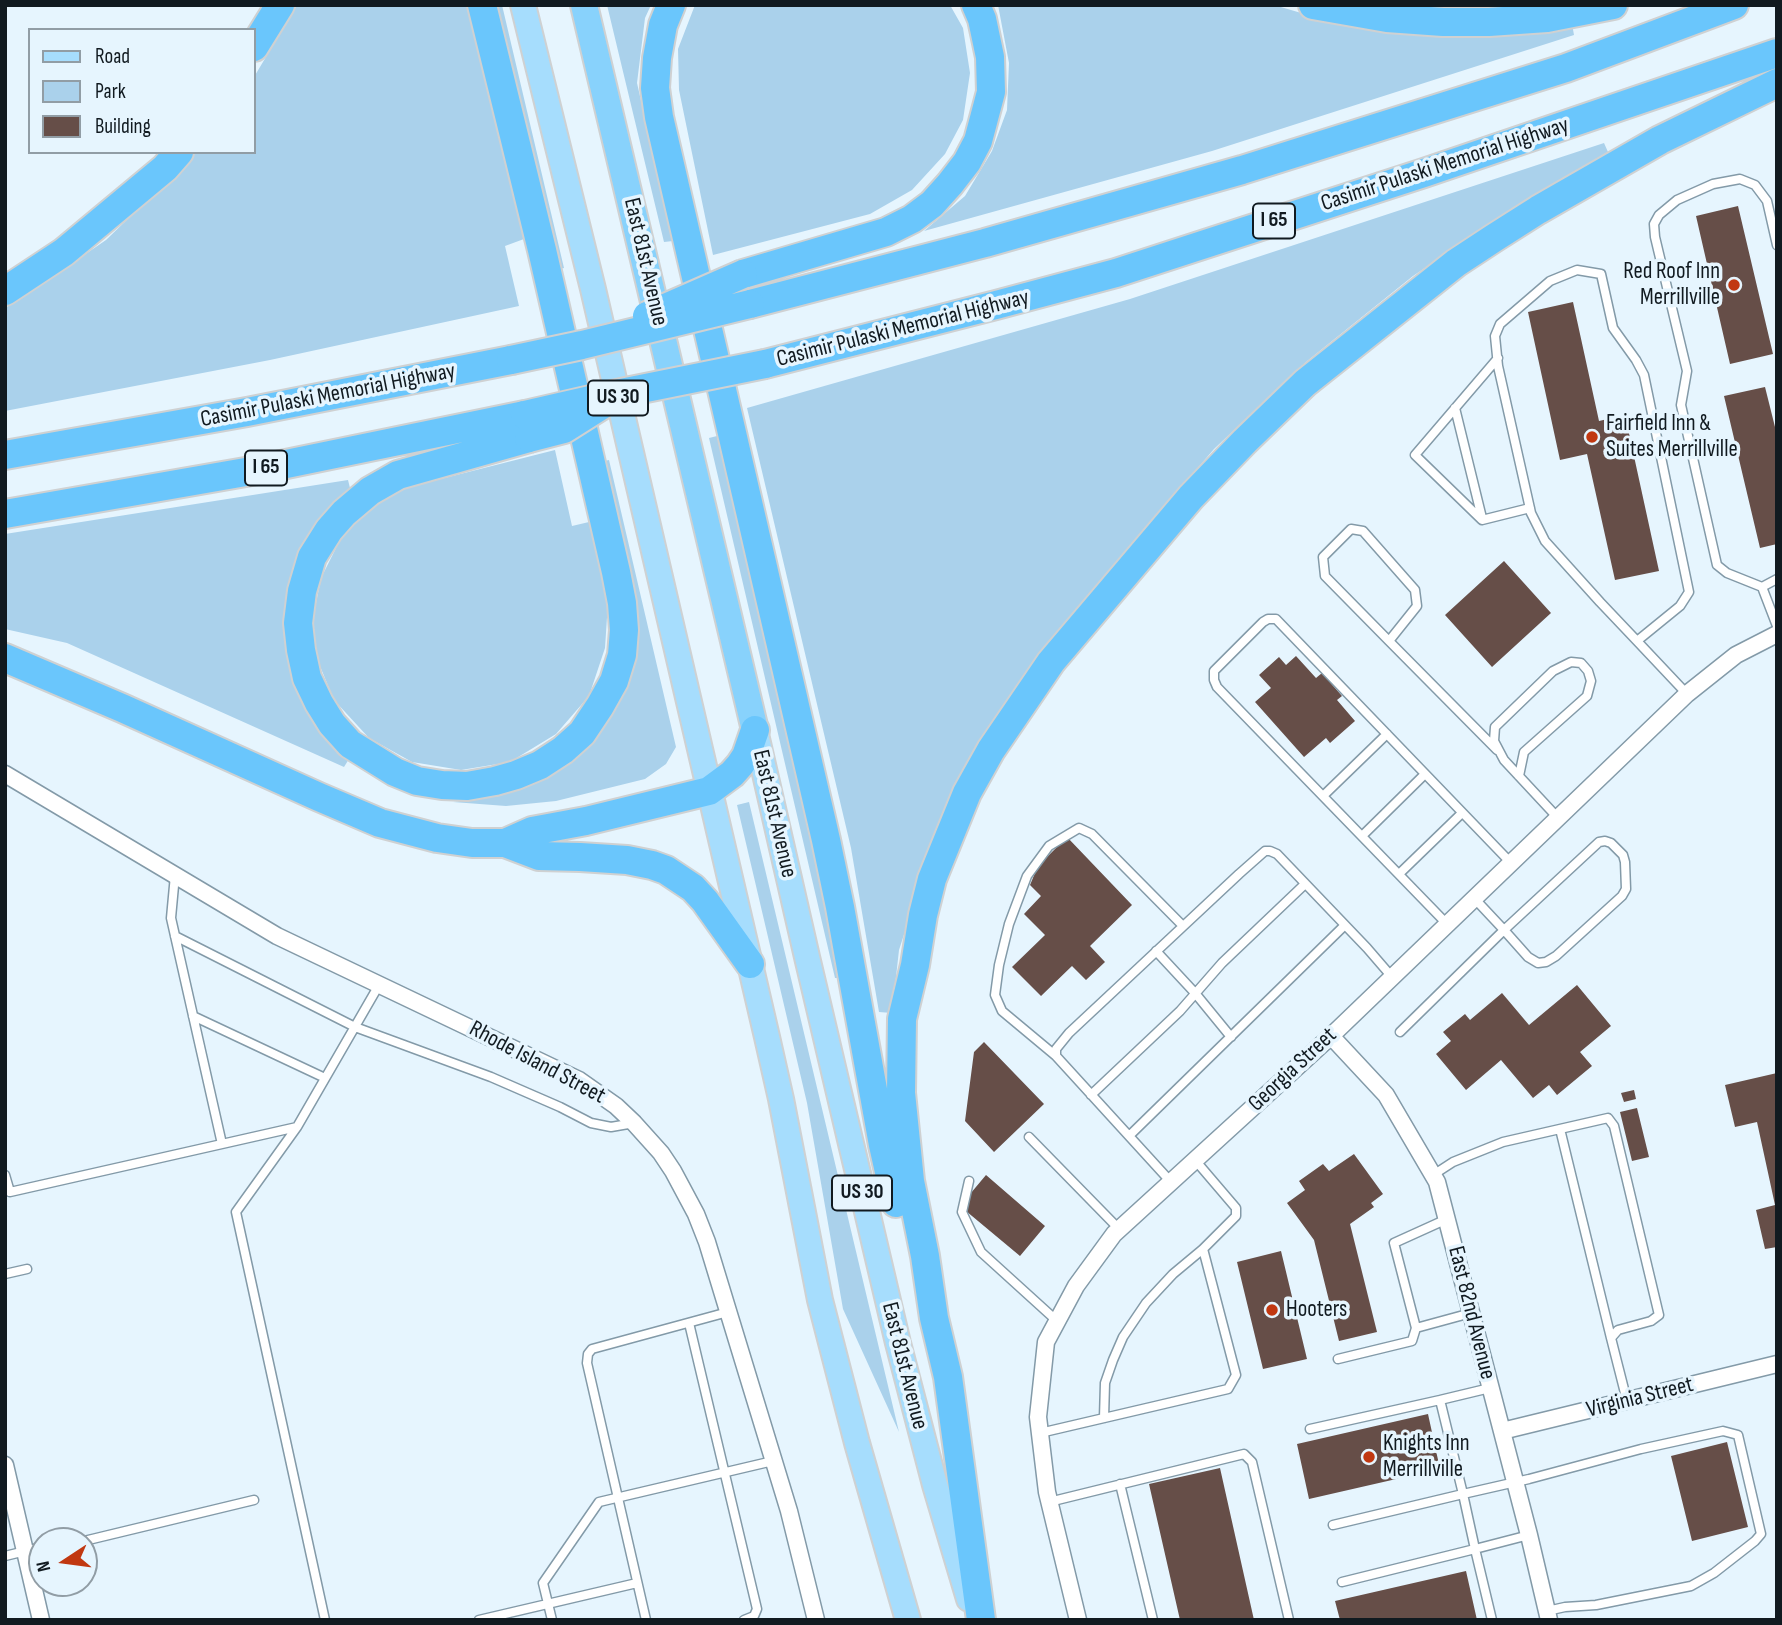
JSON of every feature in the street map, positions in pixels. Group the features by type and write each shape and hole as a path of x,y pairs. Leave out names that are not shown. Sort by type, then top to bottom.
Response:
{"highway":[{"path":"256,44 281,5"},
{"path":"482,5 616,572 624,630 622,655 614,681 582,733 540,765 516,775 467,786 417,781 395,772 350,744 332,724 313,691 307,678 298,623 302,591 312,557 329,530 370,491 398,475 527,427"},
{"name":"East 81st Avenue","path":"584,5 755,730"},
{"path":"671,5 663,25 657,58 655,88 659,117 828,853 883,1145 909,1259 934,1318"},
{"path":"582,345 743,274 886,232 912,219 932,204 967,162 978,141 991,92 990,57 982,19 976,5"},
{"path":"1312,5 1387,18 1489,22 1547,18 1613,5"},
{"name":"Casimir Pulaski Memorial Highway","path":"5,455 260,410 582,345 997,240 1242,170 1566,68 1734,5"},
{"name":"Casimir Pulaski Memorial Highway","path":"5,514 527,427 621,393 765,364 996,306 1116,273 1437,169 1777,53"},
{"path":"981,1620 948,1377 934,1318 910,1181 901,1093 902,1019 923,915 932,879 967,793 991,750 1051,662 1191,497 1305,383 1456,263 1538,209 1660,140 1777,83"},
{"path":"5,291 64,252 165,168 177,154"},
{"path":"5,658 380,823 445,839 505,844 539,856 626,860 666,870 693,888 705,901 750,964"},
{"path":"505,844 532,831 709,792 740,765 755,730"}],"main road":[{"name":"US 30","path":"523,5 593,289 781,1099 820,1300 857,1443 908,1620"},
{"name":"East 81st Avenue","path":"755,730 898,1343 935,1485 975,1620"}],"street":[{"name":"Georgia Street","path":"1078,1620 1049,1502 1038,1416 1046,1342 1076,1286 1119,1229 1331,1036 1687,694 1736,655 1777,634"},
{"name":"Rhode Island Street","path":"5,774 277,936 579,1080 617,1106 634,1123 673,1171 696,1214 707,1242 789,1511 816,1620"},
{"name":"East 82nd Avenue","path":"1331,1036 1387,1096 1437,1182 1548,1615"},
{"name":"Virginia Street","path":"1502,1432 1777,1364"},
{"path":"5,1465 28,1532"},
{"path":"39,1597 41,1620"}],"lane":[{"path":"1777,245 1767,201 1755,185 1740,178 1713,184 1677,200 1659,215 1654,224 1687,370 1681,405 1717,565 1727,573 1762,587 1777,626"},
{"path":"1637,641 1680,606 1689,592 1644,375 1614,328 1601,274 1577,270 1550,281 1500,324 1495,336 1530,508 1545,541 1637,641 1687,694"},
{"path":"1482,520 1415,455 1498,358"},
{"path":"1455,408 1482,520"},
{"path":"1482,520 1530,508"},
{"path":"1389,641 1417,606 1415,590 1363,531 1351,529 1323,557 1325,576 1389,641 1497,750 1558,818"},
{"path":"1762,587 1777,579"},
{"path":"1447,924 1217,687 1214,671 1263,622 1276,619 1511,863"},
{"path":"1497,750 1494,741 1495,727 1553,671 1571,662 1581,663 1588,671 1591,681 1587,696 1524,752 1519,776"},
{"path":"1323,796 1387,734"},
{"path":"1362,836 1425,774"},
{"path":"1399,874 1462,813"},
{"path":"1171,1182 1056,1056 1002,1011 995,995 1009,924 1027,876 1049,846 1079,828 1092,834 1183,926"},
{"path":"1400,1032 1504,930 1599,842 1611,843 1623,855 1625,862 1626,889 1622,896 1546,962 1538,963 1528,957 1504,930 1474,898"},
{"path":"1056,1056 1056,1049 1069,1033 1265,851 1277,854 1392,977"},
{"path":"175,875 170,918 222,1144"},
{"path":"1091,1095 1180,1011 1222,962 1306,884"},
{"path":"1129,1136 1345,925"},
{"path":"174,936 355,1027 491,1077 592,1123 611,1127 634,1123"},
{"path":"1156,951 1231,1037"},
{"path":"325,1620 236,1212 297,1127 379,985"},
{"path":"193,1016 325,1078"},
{"path":"1433,1175 1453,1162 1503,1142 1608,1118 1614,1126 1659,1315 1651,1321 1618,1330 1611,1339"},
{"path":"5,1175 10,1192 297,1127"},
{"path":"1560,1129 1627,1401"},
{"path":"1029,1137 1119,1229"},
{"path":"1104,1418 1105,1383 1123,1338 1146,1303 1236,1216 1236,1208 1195,1160"},
{"path":"969,1181 962,1212 981,1252 1057,1321"},
{"path":"1338,1359 1412,1341 1416,1328 1394,1242 1447,1219"},
{"path":"1040,1433 1228,1389 1236,1375 1203,1249"},
{"path":"5,1274 27,1269"},
{"path":"646,1620 587,1354 592,1349 728,1312"},
{"path":"1416,1328 1471,1313"},
{"path":"689,1323 757,1609 754,1616 744,1620"},
{"path":"1310,1429 1490,1388"},
{"path":"1440,1400 1492,1620"},
{"path":"1333,1525 1641,1449 1723,1431 1738,1435 1761,1534 1755,1541 1714,1573 1691,1586 1595,1605 1565,1607 1548,1615"},
{"path":"1049,1502 1244,1454 1252,1462 1289,1620"},
{"path":"552,1620 543,1583 599,1502 773,1461"},
{"path":"1120,1485 1153,1620"},
{"path":"98,1537 254,1500"},
{"path":"1342,1582 1529,1535"},
{"path":"5,1556 28,1550"},
{"path":"479,1620 638,1583"}],"green space":[{"path":"297,5 470,5 524,239 505,246 519,306 270,360 5,411 5,308 106,240 191,154 256,154 256,74"},
{"path":"493,5 502,5 564,268 555,270"},
{"path":"607,5 651,5 645,18 637,83 673,241 664,242"},
{"path":"695,5 950,5 963,28 970,73 963,120 945,154 912,190 870,214 713,255 679,90 678,49"},
{"path":"998,5 1274,5 1308,15 1572,24 1574,35 1212,151 924,231 965,196 992,151 1007,110 1009,63"},
{"path":"1604,143 1608,152 1507,213 1413,276 1306,362 1214,449 1124,554 1027,675 961,773 929,857 899,950 892,1013 879,1012 851,848 747,408 1130,299"},
{"path":"717,436 819,871 839,978 835,978 709,438"},
{"path":"555,450 572,526 589,522 608,602 605,648 589,696 556,734 510,762 461,770 412,762 369,738 334,700 317,659 313,618 321,578 342,536 369,507 409,487"},
{"path":"609,460 676,747 666,764 645,779 556,801 506,806 453,802 499,796 536,783 583,751 608,715 629,672 600,462"},
{"path":"348,480 350,488 318,523 298,561 311,710 328,741 349,759 344,767 67,643 5,629 5,534"},
{"path":"749,802 899,1432 843,1309 807,1103 737,805"}],"building":[{"name":"Red Roof Inn Merrillville","path":"1738,206 1773,354 1730,364 1696,216"},
{"name":"Fairfield Inn & Suites Merrillville","path":"1573,302 1599,421 1625,415 1659,571 1615,580 1587,454 1560,460 1528,312"},
{"path":"1765,387 1777,435 1777,544 1760,548 1724,396"},
{"path":"1504,561 1551,613 1492,667 1445,615"},
{"path":"1296,656 1316,678 1322,673 1342,696 1337,700 1355,721 1330,743 1326,738 1304,757 1255,702 1271,688 1259,675 1279,657 1286,665"},
{"path":"1067,837 1132,905 1090,946 1105,962 1086,980 1072,966 1041,996 1012,967 1045,935 1024,914 1041,896 1030,885 1038,866"},
{"path":"1577,985 1611,1026 1580,1052 1592,1066 1557,1095 1549,1085 1533,1098 1501,1060 1466,1090 1436,1054 1451,1041 1443,1032 1465,1014 1470,1020 1502,993 1529,1025"},
{"path":"984,1042 1044,1104 994,1152 965,1121 974,1052"},
{"path":"1777,1073 1777,1247 1765,1249 1756,1210 1775,1205 1757,1122 1735,1127 1725,1085"},
{"path":"1634,1090 1636,1099 1624,1102 1621,1093"},
{"path":"1637,1108 1649,1157 1632,1161 1620,1112"},
{"path":"1354,1154 1383,1194 1371,1203 1374,1207 1350,1224 1377,1332 1339,1341 1314,1240 1287,1203 1305,1190 1299,1181 1323,1164 1329,1171"},
{"path":"986,1175 1045,1226 1020,1256 960,1206"},
{"name":"Hooters","path":"1281,1251 1307,1359 1263,1369 1237,1262"},
{"name":"Knights Inn Merrillville","path":"1428,1414 1440,1469 1309,1499 1297,1444"},
{"path":"1727,1442 1748,1527 1692,1541 1671,1456"},
{"path":"1220,1468 1254,1620 1180,1620 1149,1484"},
{"path":"1466,1571 1477,1620 1340,1620 1335,1601"}],"place":[{"name":"Red Roof Inn Merrillville","path":"1734,285"},
{"name":"Fairfield Inn & Suites Merrillville","path":"1592,437"},
{"name":"Hooters","path":"1272,1310"},
{"name":"Knights Inn Merrillville","path":"1369,1457"}]}
